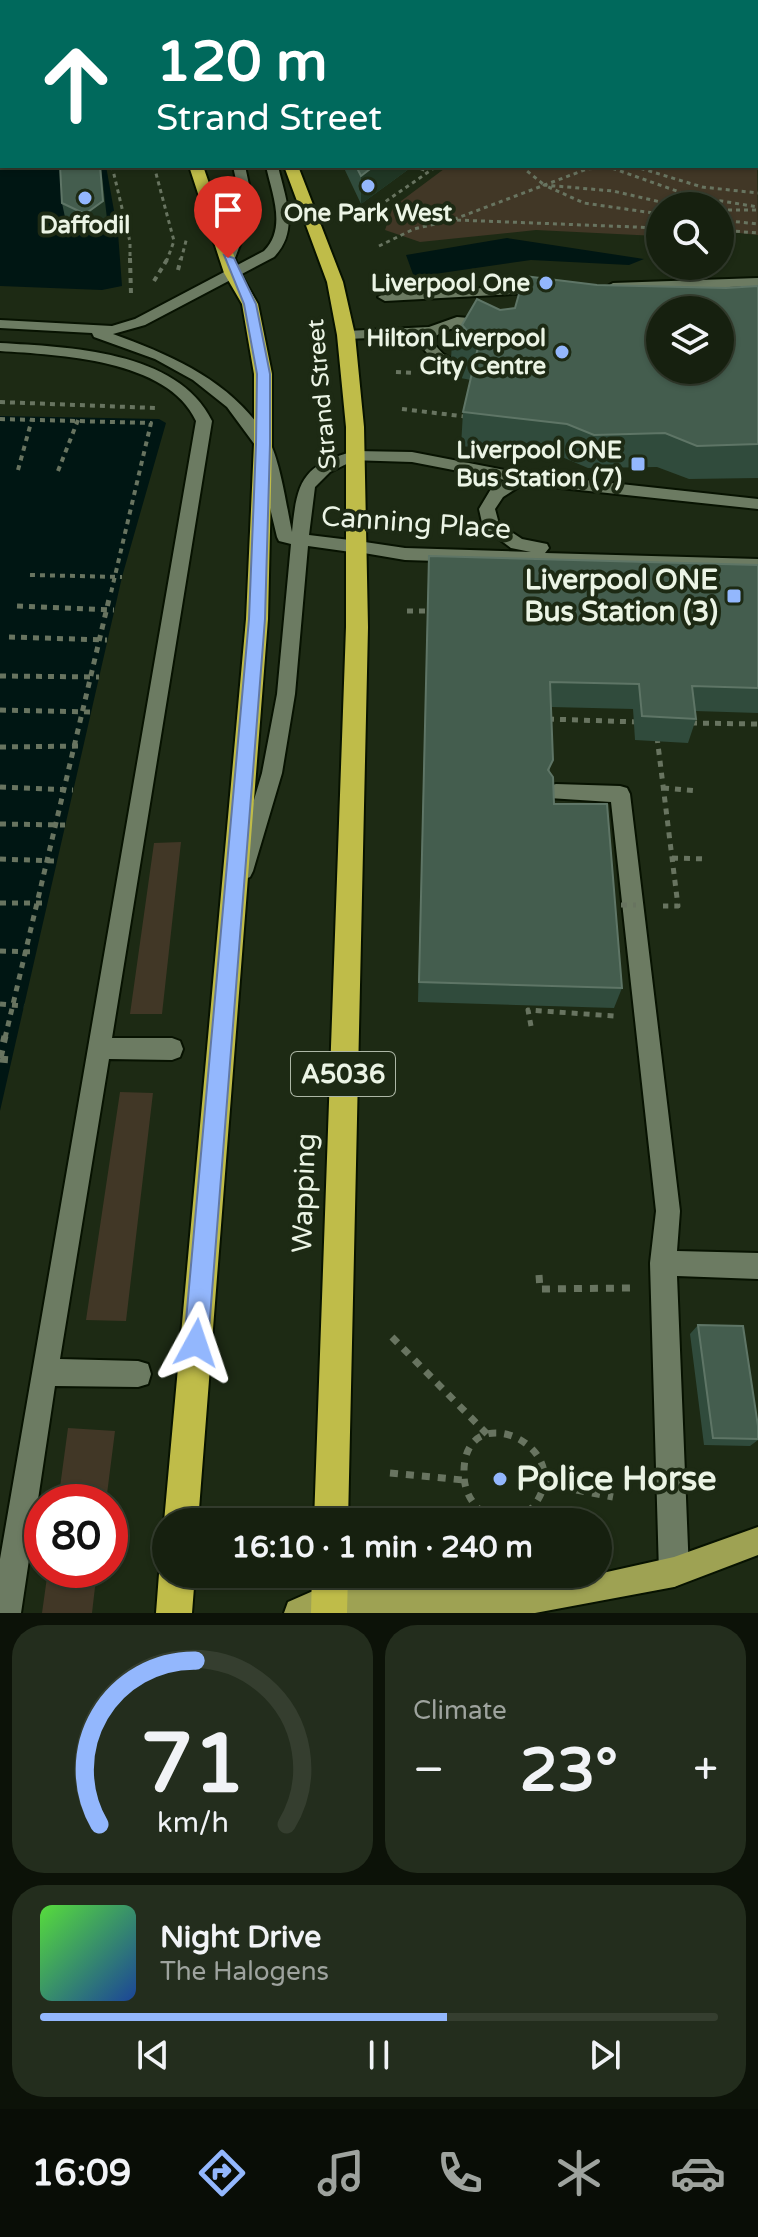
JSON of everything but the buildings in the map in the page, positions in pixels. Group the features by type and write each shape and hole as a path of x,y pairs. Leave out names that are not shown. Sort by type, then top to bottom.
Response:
{"highway":[{"path":"182,1508 257,619 263,444 263,374 250,304 230,265 197,168"},
{"name":"Strand Street","path":"292,168 335,282 346,335 355,456 357,627"},
{"name":"Wapping","path":"331,1508 357,627"},
{"path":"174,1613 176,1588"}],"main road":[{"path":"322,1600 515,1602 674,1572 758,1541"}],"street":[{"path":"230,265 248,208 239,168"},
{"path":"0,324 91,332 113,330 140,322 230,265 281,245 285,233 272,168"},
{"path":"604,287 758,282"},
{"path":"385,297 557,289"},
{"path":"346,335 432,331 458,320 477,321 494,327 504,338"},
{"path":"432,331 428,346 438,357 456,365"},
{"path":"91,332 150,352 198,377 232,404 263,444"},
{"path":"0,347 103,356 134,365 170,384 199,409 204,421 6,1613"},
{"name":"Canning Place","path":"263,444 285,537 300,541 405,554 758,565"},
{"path":"233,901 272,773 295,622 304,493 310,478 321,469 355,456"},
{"name":"Canning Place","path":"355,456 412,457 520,478 758,504"},
{"name":"Canning Place","path":"520,478 497,493 487,509 491,527 517,544 592,558"},
{"path":"556,792 620,794 668,1211 663,1263 670,1360 667,1489 674,1572"},
{"path":"99,1048 172,1049"},
{"path":"663,1263 758,1266"},
{"path":"44,1372 138,1374"}],"path":[{"path":"112,168 130,242 130,306"},
{"path":"131,296 157,278 174,241 155,168"},
{"path":"418,168 428,172"},
{"path":"366,215 434,168"},
{"path":"523,168 544,185 584,203 646,212"},
{"path":"621,170 626,168"},
{"path":"637,168 702,187 758,193"},
{"path":"379,246 414,229 452,220 587,169 621,170 691,196 758,208"},
{"path":"544,185 613,191 646,199"},
{"path":"734,209 758,208"},
{"path":"452,220 495,219 609,229 646,228"},
{"path":"734,221 758,224"},
{"path":"173,282 185,256 187,238 182,223"},
{"path":"734,231 758,233"},
{"path":"0,402 199,409"},
{"path":"402,409 482,418"},
{"path":"0,419 151,423 0,1059 12,1060"},
{"path":"18,470 32,419"},
{"path":"58,471 77,420"},
{"path":"30,575 122,577"},
{"path":"17,606 114,610"},
{"path":"407,611 436,612"},
{"path":"9,637 107,640"},
{"path":"0,676 99,677"},
{"path":"0,710 91,712"},
{"path":"546,719 639,722"},
{"path":"655,723 676,892"},
{"path":"684,723 758,724"},
{"path":"0,747 83,746"},
{"path":"0,787 73,790"},
{"path":"663,788 698,791"},
{"path":"0,824 65,825"},
{"path":"672,858 707,859"},
{"path":"0,859 57,861"},
{"path":"0,903 47,903"},
{"path":"607,904 636,905"},
{"path":"0,951 36,952"},
{"path":"0,1004 24,1006"},
{"path":"531,1026 528,1010 619,1016"},
{"path":"539,1275 540,1289 643,1288"},
{"path":"392,1337 487,1434"},
{"path":"475,1508 463,1480 464,1461 473,1444 487,1434 504,1431 520,1437 534,1449 542,1465 545,1484 535,1508"},
{"path":"390,1473 463,1480"},
{"path":"545,1484 613,1497"}],"shaded area":[{"path":"0,168 106,168 118,233 122,286 102,290 0,286"},
{"path":"445,168 757,168 758,235 734,232 734,192 646,192 646,235 536,230 420,242 385,230 393,207"},
{"path":"507,238 644,259 629,265 531,260 414,277 406,255"},
{"path":"0,416 159,419 166,423 122,577 0,1111"},
{"path":"181,842 162,1014 130,1014 154,843"},
{"path":"120,1092 153,1093 126,1321 86,1320"},
{"path":"68,1428 115,1431 108,1484 60,1484"},
{"path":"45,1588 95,1588 92,1613 42,1613"}],"place":[{"name":"One Park West","path":"368,186"},
{"name":"Daffodil","path":"85,198"},
{"name":"Liverpool One","path":"546,283"},
{"name":"Hilton Liverpool City Centre","path":"562,352"},
{"name":"Liverpool ONE Bus Station (7)","path":"638,464"},
{"name":"Liverpool ONE Bus Station (3)","path":"734,596"},
{"name":"Police Horse","path":"500,1479"}],"route":[{"path":"196,1343 257,619 263,444 263,374 250,304 232,273 228,258"}]}
